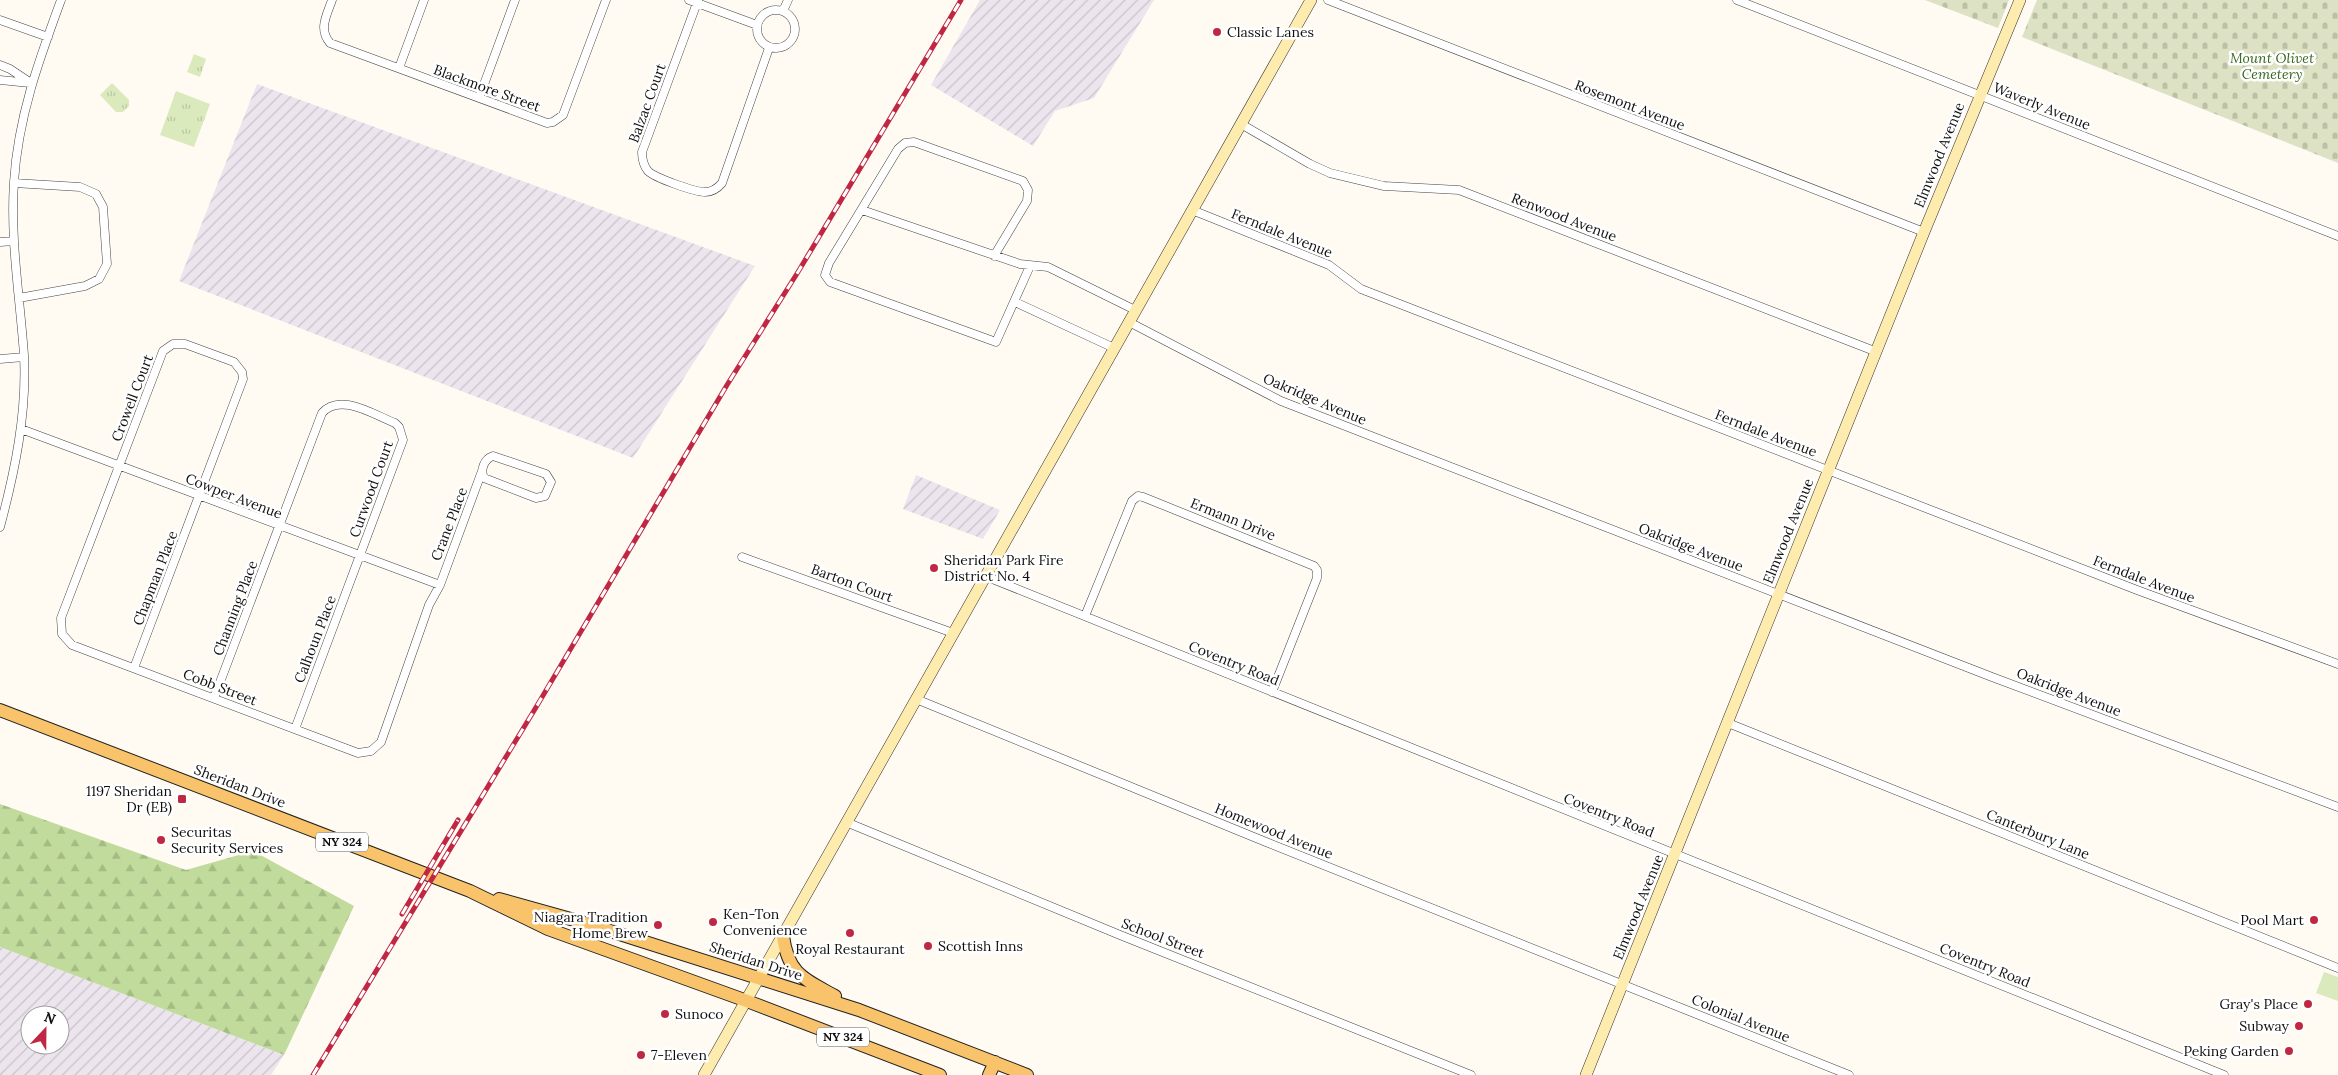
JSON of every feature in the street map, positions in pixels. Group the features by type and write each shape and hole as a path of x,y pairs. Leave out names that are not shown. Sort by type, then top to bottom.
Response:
{"main road":[{"path":"704,1075 1311,0"},
{"name":"Elmwood Avenue","path":"1586,1075 1924,232 2020,0"},
{"name":"Sheridan Drive","path":"0,710 470,891 548,929 747,1001 940,1075"},
{"name":"Sheridan Drive","path":"470,891 585,922 859,1010 1027,1075"},
{"path":"783,936 790,965 798,974 859,1010"},
{"path":"989,1075 995,1062"}],"street":[{"path":"0,527 21,429 24,357 14,241 14,183 23,113 31,83 61,0"},
{"name":"Blackmore Street","path":"332,0 323,25 323,32 330,43 547,123 559,120 563,115 606,0"},
{"path":"398,68 424,0"},
{"path":"479,98 515,0"},
{"path":"783,11 788,0"},
{"name":"Rosemont Avenue","path":"1328,0 1924,232"},
{"name":"Waverly Avenue","path":"1737,0 2338,236"},
{"path":"694,1 757,25"},
{"name":"Balzac Court","path":"694,1 642,152 643,163 652,174 700,192 712,191 718,188 722,183 769,48"},
{"path":"772,10 783,11 795,22 795,37 784,48 769,48 759,39 757,25 762,16 772,10"},
{"path":"0,20 48,37"},
{"path":"0,65 10,69 31,83"},
{"path":"0,80 31,83"},
{"name":"Renwood Avenue","path":"1241,124 1310,164 1330,173 1384,186 1459,190 1877,352"},
{"path":"994,256 1028,201 1028,190 1019,178 914,142 908,142 898,149 825,271 826,279 830,282 996,342 1030,266"},
{"path":"14,183 80,186 96,194 103,207 107,264 99,279 85,286 19,298"},
{"path":"862,210 994,256 1030,266 1048,267 1135,310"},
{"name":"Ferndale Avenue","path":"1192,210 1330,265 1361,289 2155,597 2338,664"},
{"path":"0,242 14,241"},
{"path":"1015,302 1114,348"},
{"name":"Oakridge Avenue","path":"1129,322 1281,401 1779,594 2338,807"},
{"name":"Crowell Court","path":"120,466 163,351 167,347 179,343 234,362 242,372 242,382 200,496"},
{"path":"0,359 24,357"},
{"name":"Curwood Court","path":"280,527 322,413 332,404 346,404 395,423 402,434 402,445 360,557"},
{"name":"Cowper Avenue","path":"21,429 360,557 440,585"},
{"name":"Crane Place","path":"440,585 482,471 489,457 498,456 543,472 549,477 550,486 545,496 536,498 484,478 482,471"},
{"name":"Cobb Street","path":"120,466 61,618 60,626 66,639 72,644 358,753 365,753 376,748 380,742 429,606 440,585"},
{"name":"Chapman Place","path":"134,668 200,496"},
{"name":"Ermann Drive","path":"1085,616 1132,501 1138,496 1314,566 1317,570 1317,578 1272,692"},
{"name":"Channing Place","path":"214,698 280,527"},
{"name":"Calhoun Place","path":"294,729 360,557"},
{"name":"Barton Court","path":"742,557 953,633"},
{"name":"Coventry Road","path":"985,576 2224,1075"},
{"name":"Homewood Avenue","path":"916,699 1623,984"},
{"name":"Canterbury Lane","path":"1728,722 2338,968"},
{"name":"School Street","path":"846,822 1120,935 1471,1075"},
{"name":"Colonial Avenue","path":"1623,984 1849,1075"}],"shaded area":[{"path":"980,0 1154,0 1094,98 1055,111 1033,146 931,85"},
{"path":"257,84 755,266 633,458 179,281"},
{"path":"916,475 1000,510 983,539 903,509"},
{"path":"0,947 284,1055 271,1075 0,1075"}],"green space":[{"path":"1925,0 2009,0 1998,28"},
{"name":"Mount Olivet Cemetery","path":"2037,0 2338,0 2338,163 2022,37"},
{"path":"194,54 206,59 200,77 187,72"},
{"path":"112,83 129,100 129,106 123,112 116,112 100,95"},
{"path":"176,91 210,104 194,147 160,135"},
{"path":"0,804 186,870 253,851 354,906 284,1055 0,947"},
{"path":"2324,972 2338,977 2338,1001 2316,993"}],"railway":[{"path":"313,1075 535,709 727,385 798,272 961,0"},
{"path":"402,914 458,820"}],"place":[{"name":"Classic Lanes","path":"1217,32"},
{"name":"Sheridan Park Fire District No. 4","path":"934,568"},
{"name":"1197 Sheridan Dr (EB)","path":"182,799"},
{"name":"Securitas Security Services","path":"161,840"},
{"name":"Pool Mart","path":"2314,920"},
{"name":"Ken-Ton Convenience","path":"713,922"},
{"name":"Niagara Tradition Home Brew","path":"658,925"},
{"name":"Royal Restaurant","path":"850,933"},
{"name":"Scottish Inns","path":"928,946"},
{"name":"Gray's Place","path":"2308,1004"},
{"name":"Sunoco","path":"665,1014"},
{"name":"Subway","path":"2299,1026"},
{"name":"Peking Garden","path":"2289,1051"},
{"name":"7-Eleven","path":"641,1055"}]}
